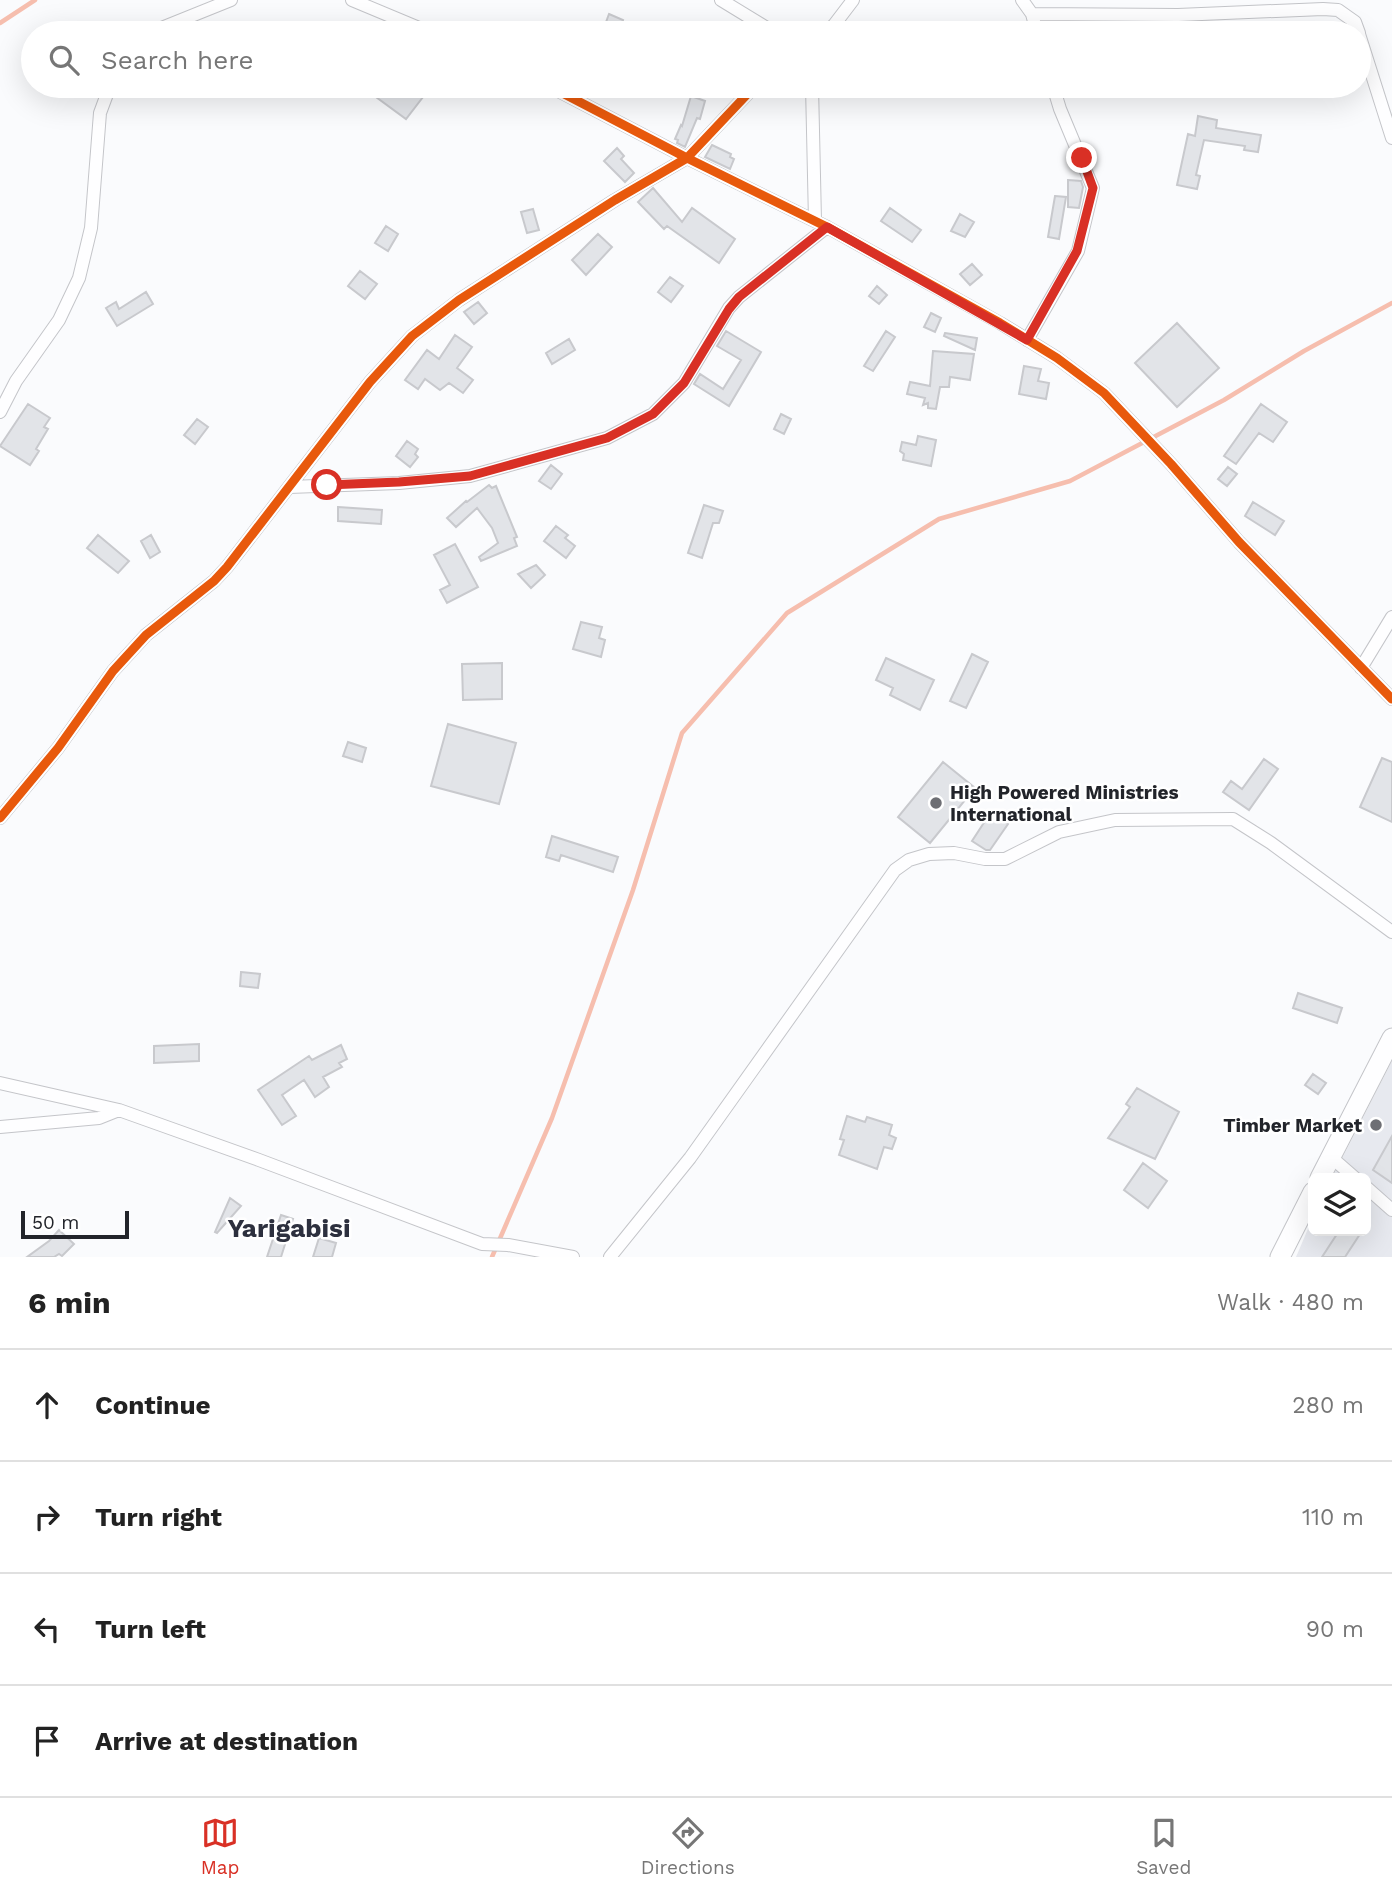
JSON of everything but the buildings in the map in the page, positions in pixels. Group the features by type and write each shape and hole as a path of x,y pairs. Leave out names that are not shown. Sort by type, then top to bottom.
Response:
{"highway":[{"path":"1323,1173 1392,1038"},
{"path":"1280,1257 1308,1202"}],"street":[{"path":"179,21 231,0"},
{"path":"352,0 380,5 409,21"},
{"path":"721,0 755,21"},
{"path":"835,21 853,0"},
{"path":"1022,0 1034,21"},
{"path":"1032,14 1178,15 1323,9 1338,10 1354,21"},
{"path":"1371,71 1392,138"},
{"path":"0,412 16,381 59,320 79,278 91,228 100,113 106,98"},
{"path":"572,98 821,224 1057,358 1104,393 1239,542 1392,699"},
{"path":"0,818 58,748 113,671 146,635 214,581 370,382 412,337 459,300 615,200 687,158 744,98"},
{"path":"813,98 821,224"},
{"path":"1027,340 1077,251 1093,188 1057,98"},
{"path":"289,487 470,476 607,438 653,414 684,383 739,297 821,224"},
{"path":"1361,668 1392,617"},
{"path":"610,1257 690,1158 895,870 909,860 929,854 954,853 985,859 1005,859 1059,832 1115,820 1233,819 1392,932"},
{"path":"0,1083 119,1110 482,1244 508,1245 573,1257"},
{"path":"0,1127 99,1118 119,1110"},
{"path":"1331,1157 1349,1173"},
{"path":"1371,1191 1391,1207"}],"shaded area":[{"name":"Timber Market","path":"1392,1061 1392,1257 1296,1257 1308,1229 1308,1236 1371,1236 1371,1173 1335,1173"}],"waterway":[{"path":"0,23 35,0"},
{"path":"492,1257 552,1118 633,890 682,733 787,613 939,519 1070,481 1224,400 1304,351 1392,303"}],"cycle path":[{"path":"572,98 827,227 1000,323 1057,358 1104,393 1239,542 1392,699"},
{"path":"0,818 58,748 113,671 146,635 214,581 227,567 370,382 412,336 459,300 615,200 687,158 744,98"}],"place":[{"name":"High Powered Ministries International","path":"936,803"},
{"name":"Timber Market","path":"1376,1125"}],"district":[{"name":"Yarigabisi","path":"289,1228"}],"route":[{"path":"327,485 470,476 607,438 653,414 684,383 739,297 827,227 1027,340 1077,251 1093,188 1082,158"}]}
